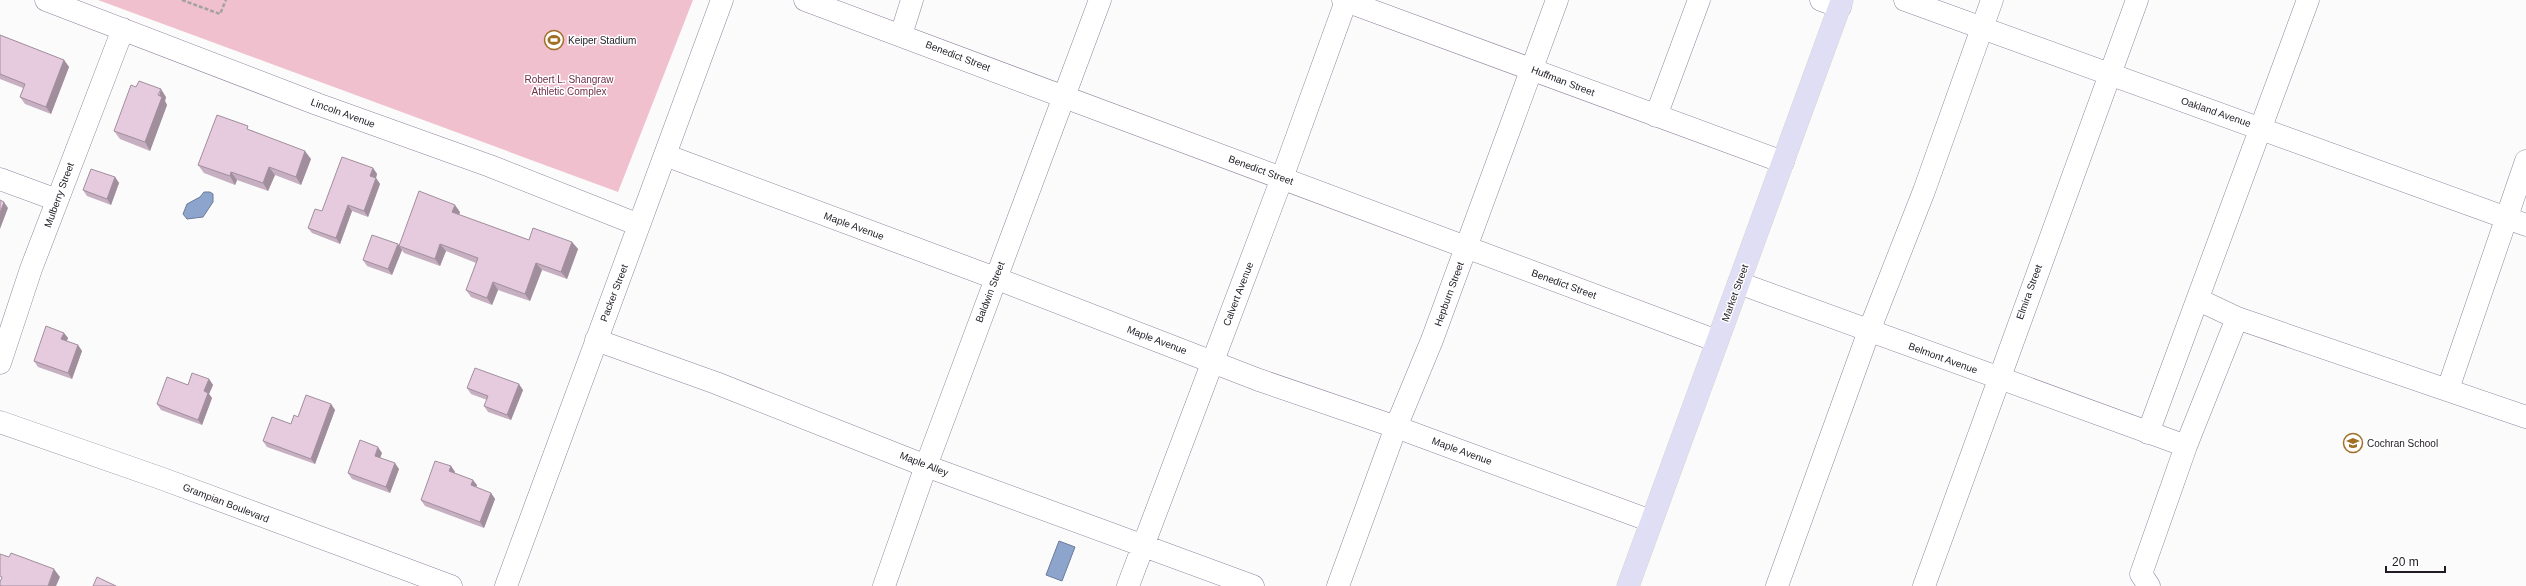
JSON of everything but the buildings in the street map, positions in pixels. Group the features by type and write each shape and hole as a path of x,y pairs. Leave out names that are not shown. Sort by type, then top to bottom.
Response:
{"main road":[{"name":"Market Street","path":"1628,586 1783,162 1834,2"}],"street":[{"name":"Lincoln Avenue","path":"46,0 318,104 490,166 640,225"},
{"name":"Packer Street","path":"506,586 722,0"},
{"name":"Benedict Street","path":"805,0 1717,341"},
{"path":"901,35 912,0"},
{"name":"Baldwin Street","path":"884,586 995,278 1100,0"},
{"name":"Huffman Street","path":"1344,0 1783,162"},
{"name":"Calvert Avenue","path":"1128,586 1282,178 1344,0"},
{"name":"Hepburn Street","path":"1338,586 1396,427 1432,340 1557,0"},
{"path":"1656,116 1699,0"},
{"name":"Oakland Avenue","path":"1905,0 2262,128 2526,225"},
{"path":"1777,586 1869,331 1924,191 1992,0"},
{"name":"Elmira Street","path":"1924,586 1998,378 2137,0"},
{"path":"2148,433 2199,300 2308,0"},
{"name":"Mulberry Street","path":"0,363 31,269 122,29"},
{"name":"Maple Avenue","path":"665,155 995,278 1213,362 1396,427 1651,521"},
{"path":"2448,389 2526,162"},
{"path":"0,180 57,200"},
{"name":"Belmont Avenue","path":"1739,283 2186,446"},
{"path":"2199,300 2237,318 2448,389 2526,417"},
{"path":"2149,586 2140,574 2186,446 2237,318"},
{"name":"Maple Alley","path":"596,340 716,383 926,466 1253,586"},
{"name":"Grampian Boulevard","path":"0,422 162,479 451,586"}],"path":[{"path":"182,0 220,14 226,0"}],"green space":[{"name":"Robert L. Shangraw Athletic Complex","path":"98,0 693,0 618,192"}],"water":[{"path":"204,192 210,192 213,194 213,202 203,217 187,219 183,214 187,204 200,197"},
{"path":"1059,541 1075,547 1062,581 1046,575"}],"place":[{"name":"Keiper Stadium","path":"554,40"},
{"name":"Cochran School","path":"2353,443"}]}
